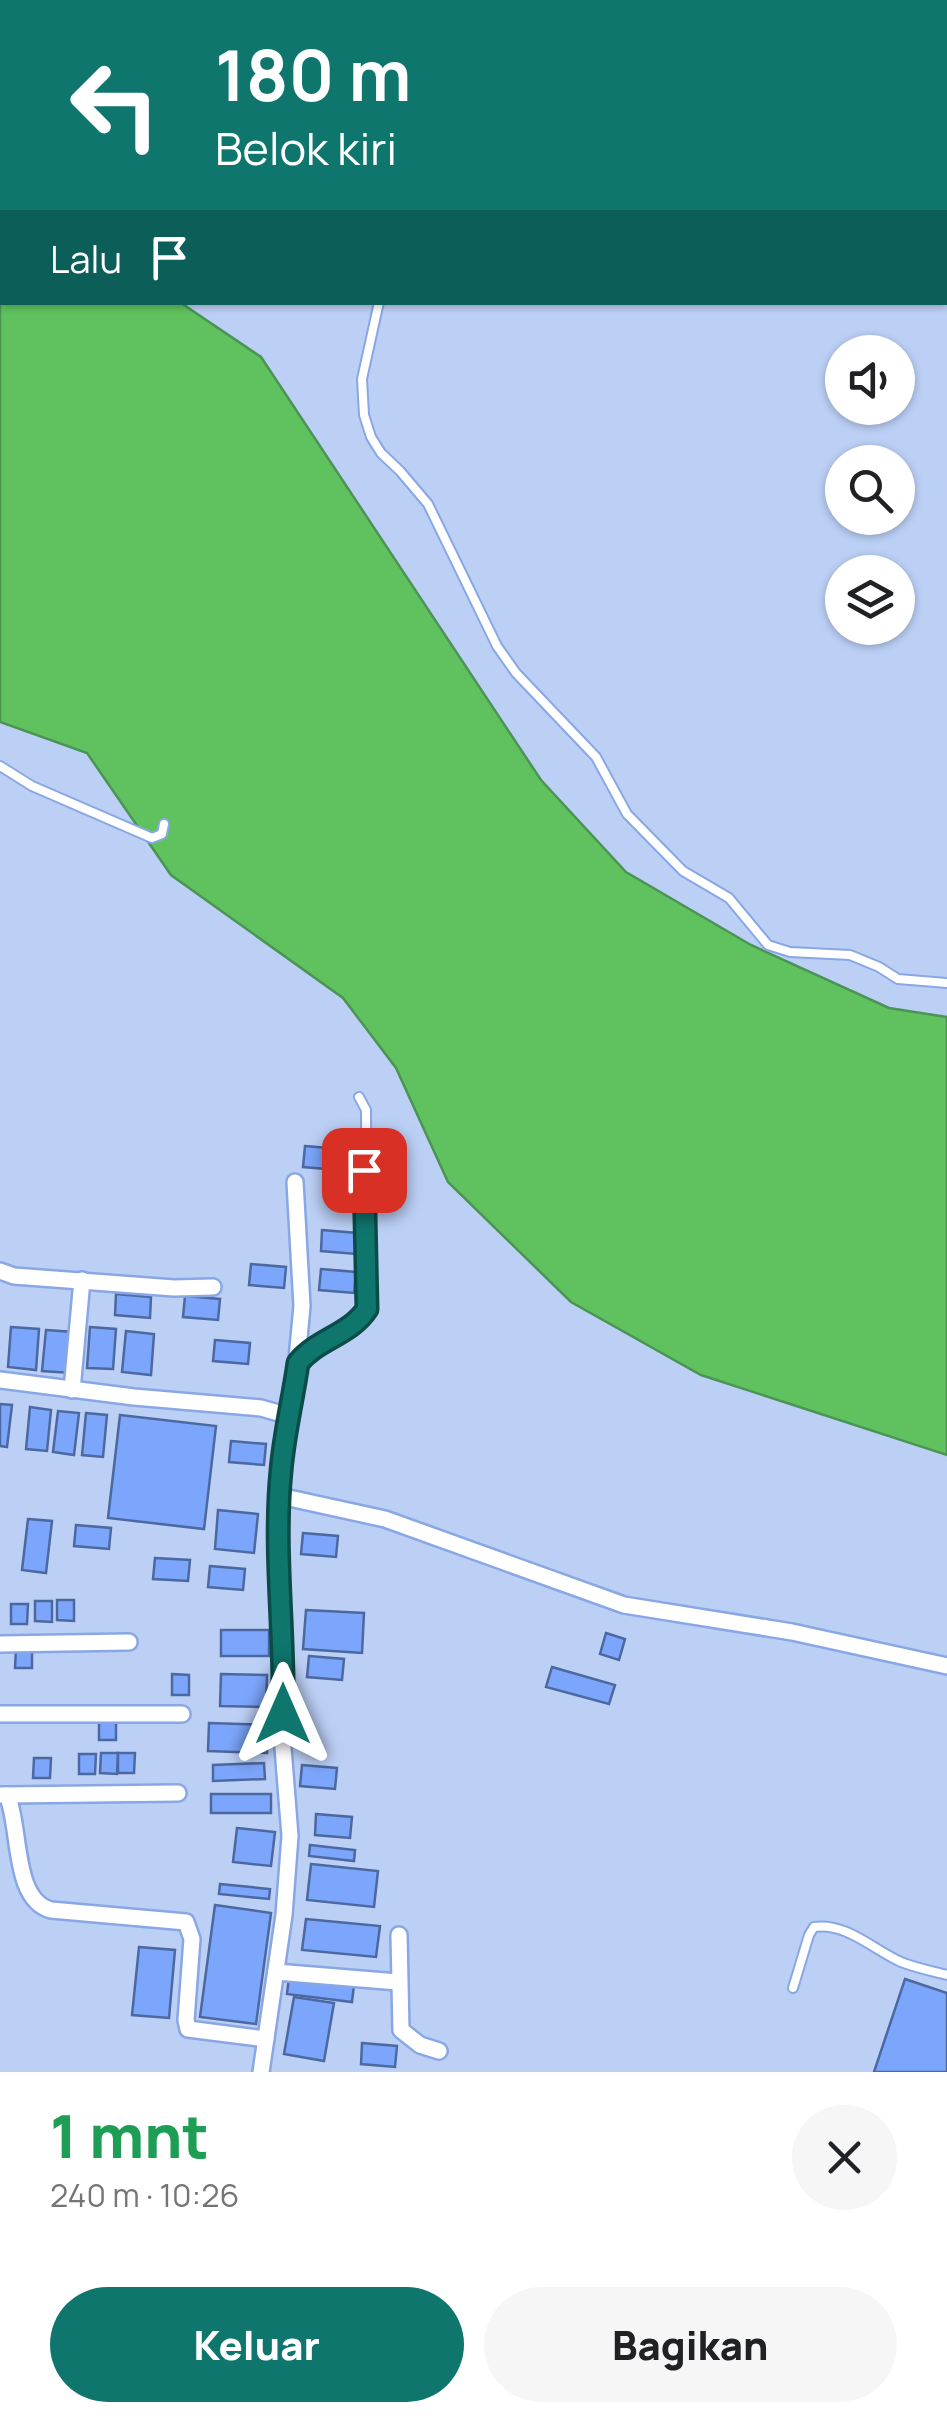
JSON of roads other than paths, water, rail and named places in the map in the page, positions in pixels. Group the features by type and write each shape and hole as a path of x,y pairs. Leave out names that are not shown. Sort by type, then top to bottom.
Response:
{"street":[{"path":"262,2072 290,1836 283,1748 280,1496 302,1306 295,1182"},
{"path":"0,1271 14,1276 174,1288 213,1287"},
{"path":"72,1390 82,1280"},
{"path":"0,1380 261,1408 282,1414 288,1421"},
{"path":"280,1496 374,1516 624,1605 792,1632 947,1666"},
{"path":"0,1644 130,1642"},
{"path":"0,1714 182,1714"},
{"path":"3,1795 178,1793"},
{"path":"3,1795 14,1812 22,1878 36,1903 50,1910 186,1922 192,1939 188,2029 266,2039"},
{"path":"400,1935 401,2030 420,2045 439,2051"},
{"path":"276,1972 398,1982"}],"lane":[{"path":"378,305 362,379 364,415 371,437 380,453 428,504 506,660 596,756 627,814 683,871 730,898 768,944 790,952 850,955 898,979 947,983"},
{"path":"0,766 32,786 152,838 162,834 164,824"},
{"path":"298,1363 346,1330 367,1309 366,1110 360,1098"},
{"path":"793,1988 809,1935 821,1926 855,1936 904,1963 947,1976"}]}
